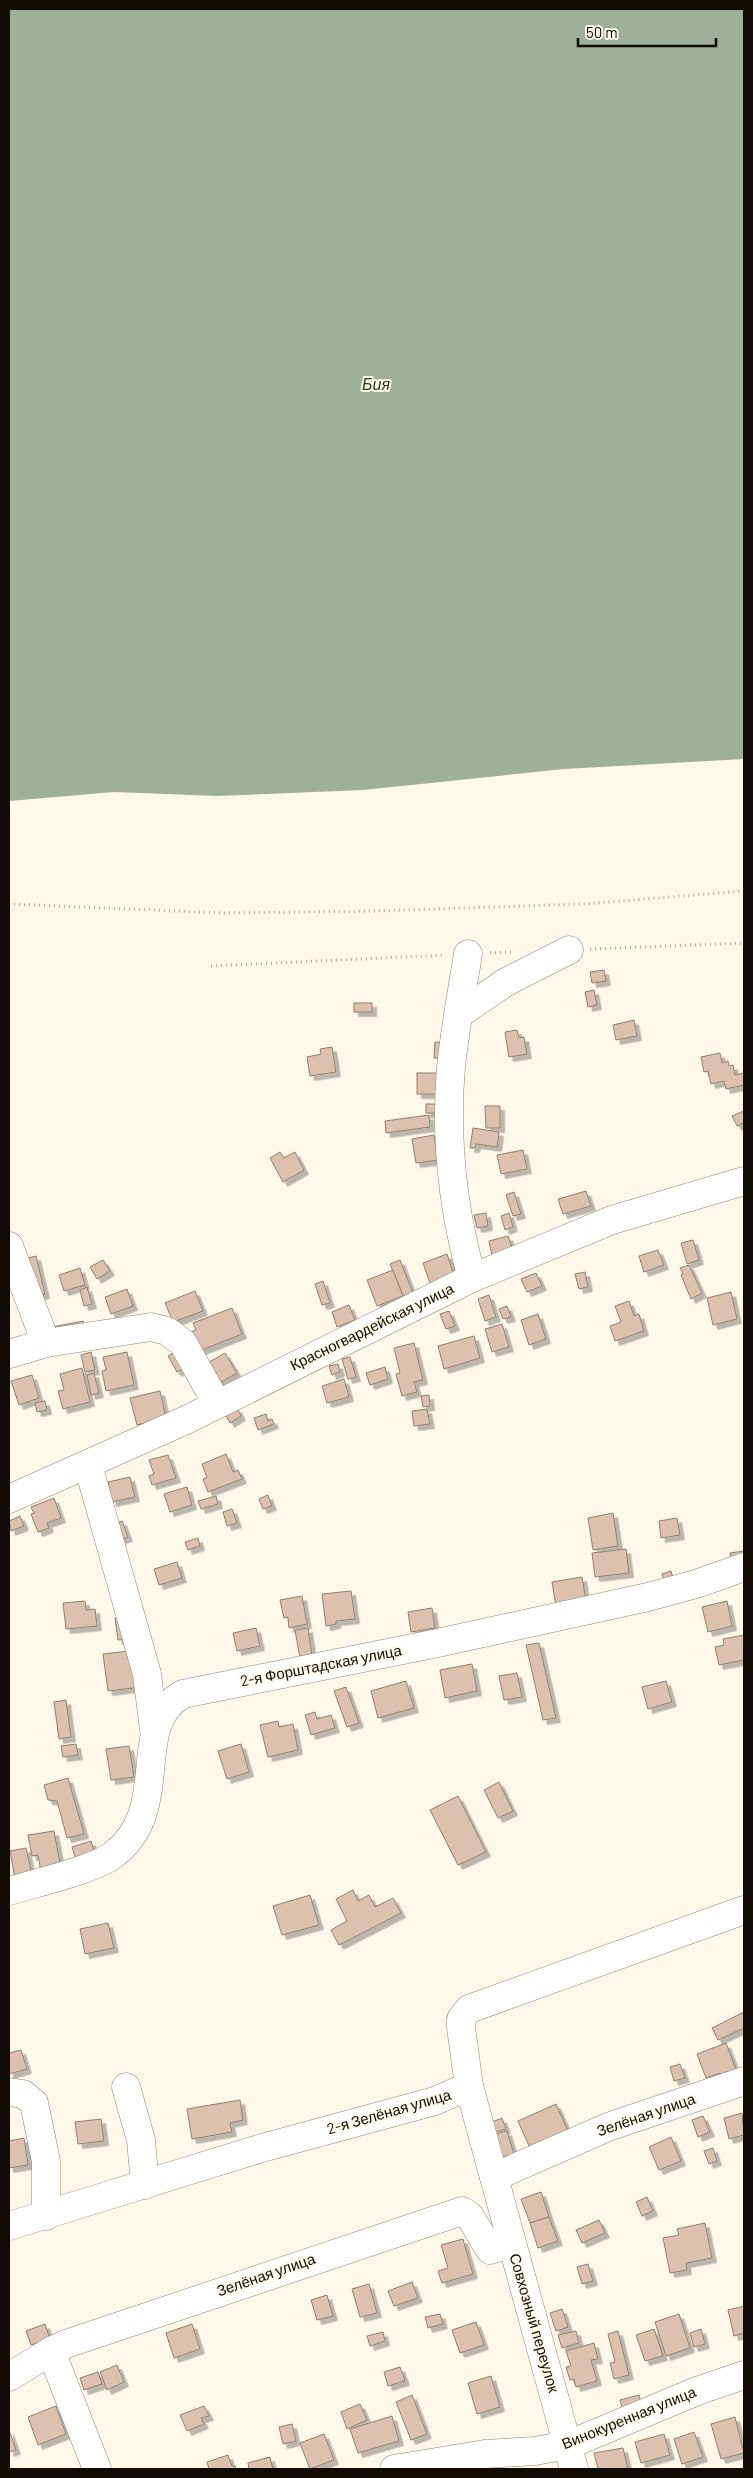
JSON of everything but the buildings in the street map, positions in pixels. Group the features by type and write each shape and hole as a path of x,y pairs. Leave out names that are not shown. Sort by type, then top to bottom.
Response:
{"street":[{"path":"459,1014 506,982 569,950"},
{"path":"468,954 452,1066 450,1117 454,1190 462,1241 472,1278"},
{"name":"Красногвардейская улица","path":"9,1499 88,1465 217,1404 472,1278 612,1220 744,1180"},
{"path":"9,1246 46,1343"},
{"path":"9,1354 46,1343 139,1328 151,1327 167,1330 183,1344 217,1404"},
{"path":"88,1465 148,1674 154,1730"},
{"name":"2-я Форштадская улица","path":"9,1891 97,1864 112,1856 125,1845 137,1830 144,1814 148,1796 154,1730 166,1708 174,1699 196,1690 433,1644 648,1597 696,1584 744,1567"},
{"name":"2-я Зелёная улица","path":"9,2226 262,2148 435,2100 469,2086 460,2027 462,2019 469,2009 744,1910"},
{"name":"Зелёная улица","path":"494,2177 608,2127 744,2081"},
{"name":"Совхозный переулок","path":"469,2086 571,2457"},
{"path":"126,2087 141,2140 145,2185"},
{"path":"9,2092 23,2094 34,2103 46,2161 46,2216"},
{"name":"Зелёная улица","path":"9,2377 51,2351 228,2288 462,2211 469,2215 490,2250 511,2243"},
{"path":"51,2351 97,2469"},
{"name":"Винокуренная улица","path":"394,2469 485,2454 537,2460 571,2457 697,2391 744,2375"}],"path":[{"path":"9,904 226,913 374,912 583,904 744,891"}],"water":[{"name":"Бия","path":"9,9 744,9 744,759 564,769 363,790 217,796 114,792 9,801"}]}
